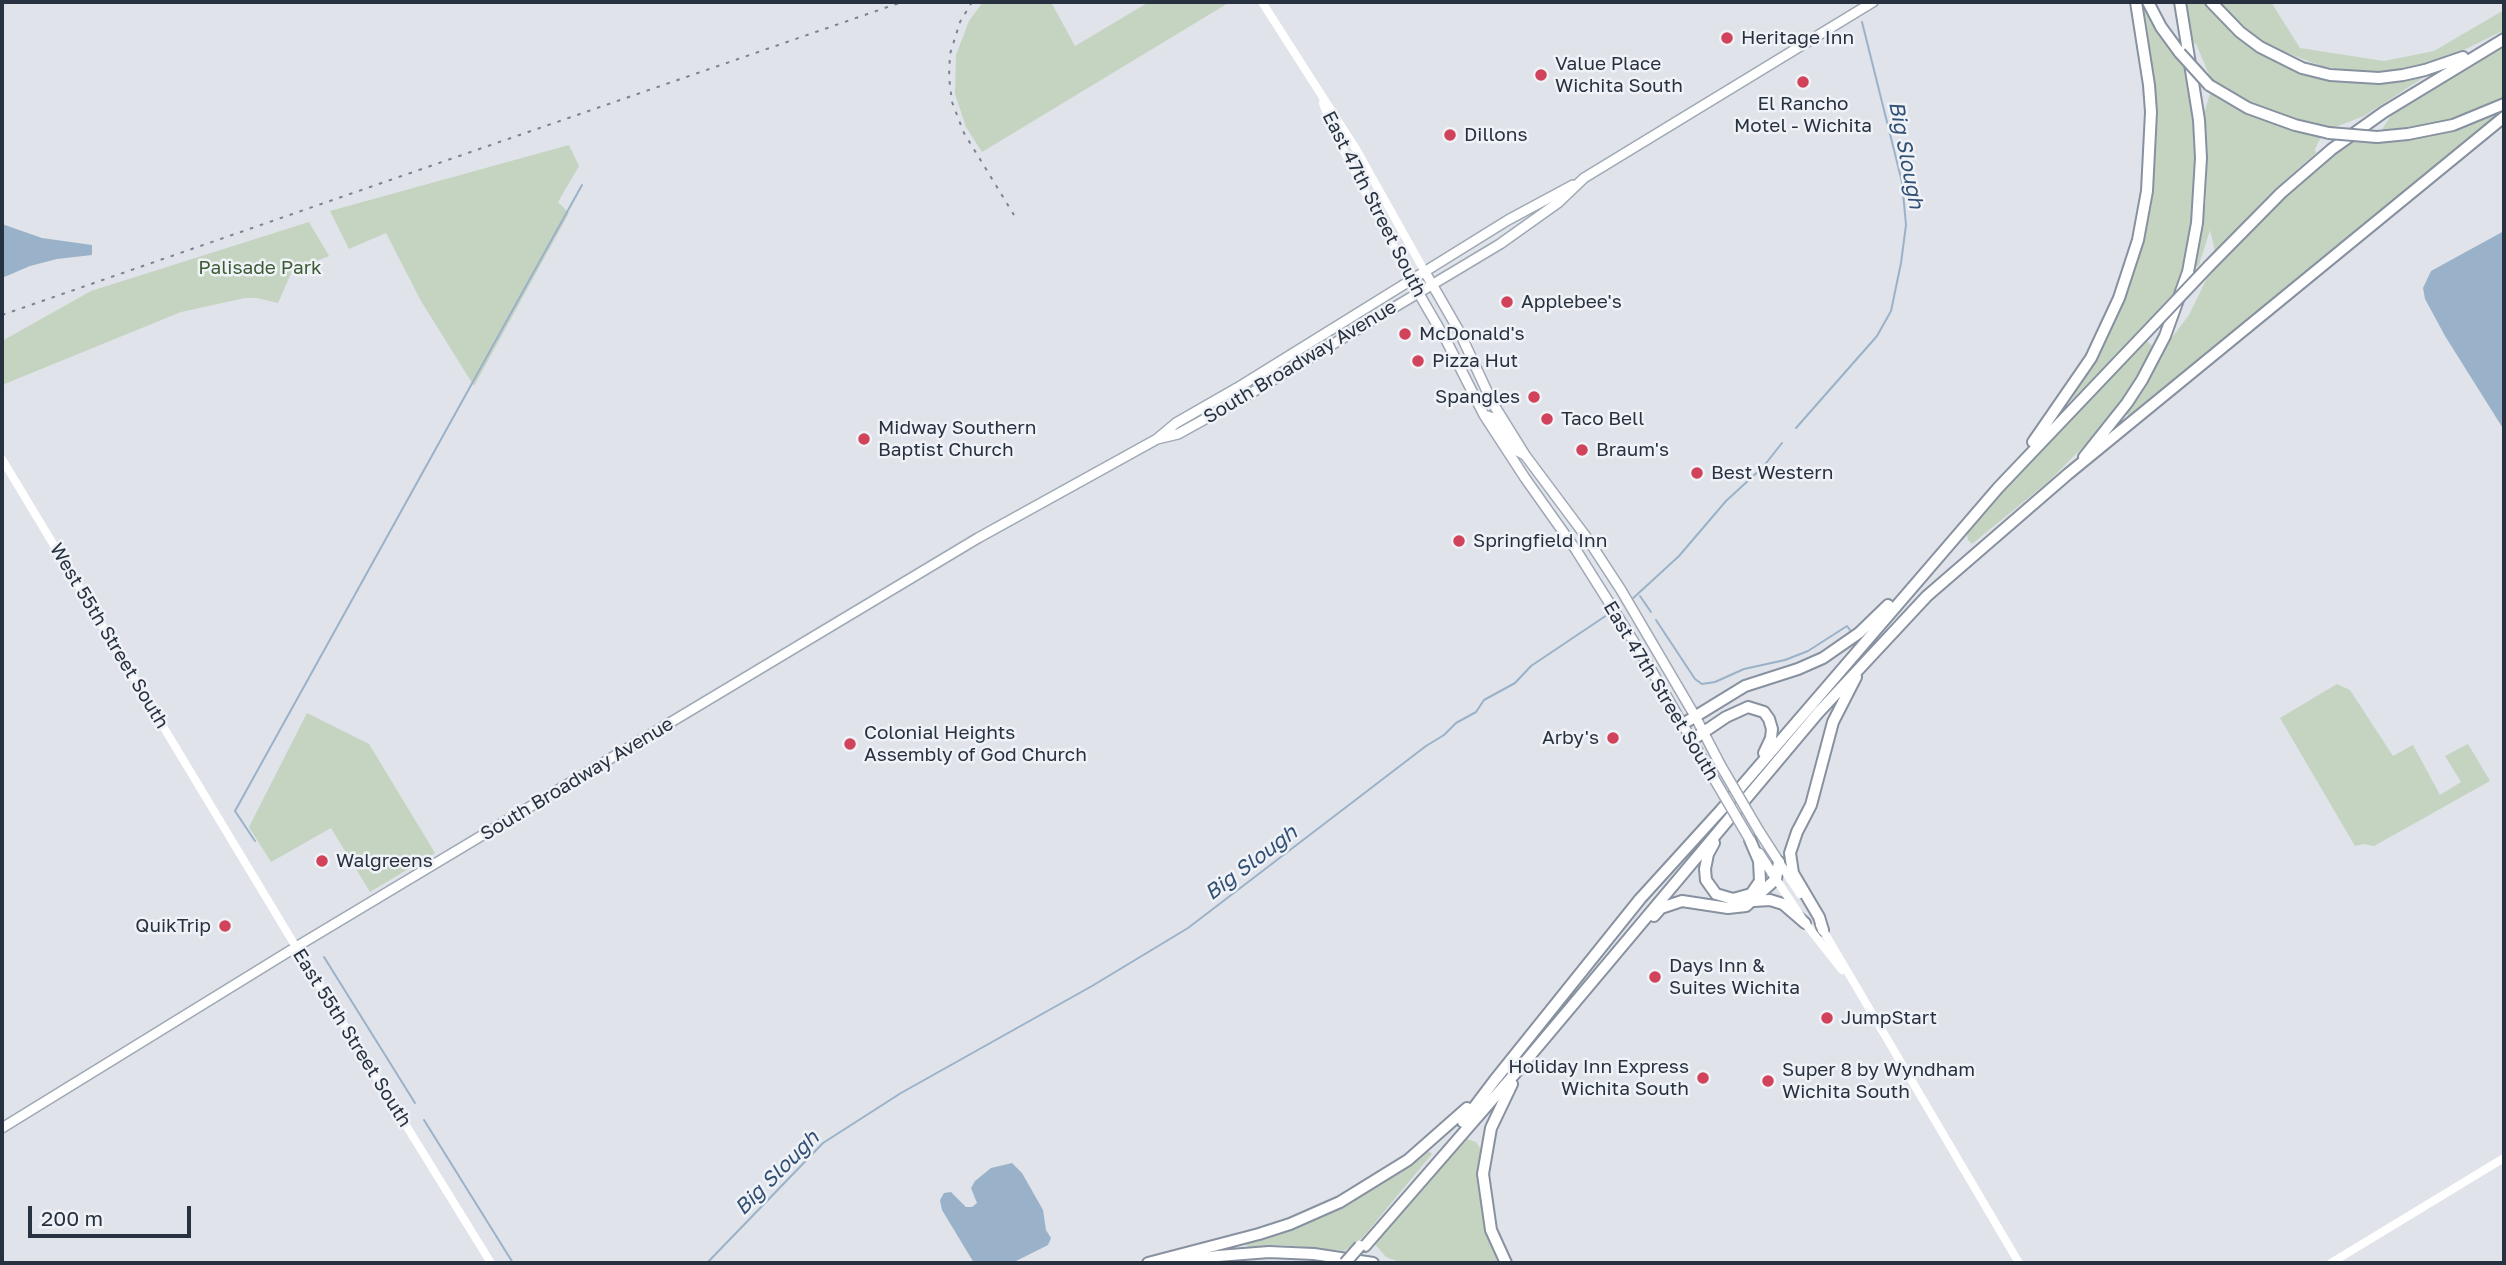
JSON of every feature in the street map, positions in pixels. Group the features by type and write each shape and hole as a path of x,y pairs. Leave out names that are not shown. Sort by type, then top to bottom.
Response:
{"highway":[{"path":"1998,488 2053,415 2091,358 2119,298 2138,240 2148,181 2151,112 2136,2"},
{"path":"2148,2 2161,27 2180,53 2209,85 2248,108 2295,125 2329,133 2377,137 2408,134 2453,125 2504,104"},
{"path":"2067,474 2114,420 2142,380 2165,336 2188,272 2197,223 2201,158 2199,120 2180,2"},
{"path":"2211,2 2240,32 2260,47 2302,68 2330,75 2379,78 2425,70 2452,62 2504,39"},
{"path":"1351,1263 1640,899 1998,488 2281,192 2332,149 2384,112 2504,39"},
{"path":"1345,1263 1520,1069 1818,713 1927,596 2067,474 2504,117"},
{"path":"1683,724 1745,687 1823,658 1845,643 1880,613 1963,527"},
{"path":"1823,930 1819,917 1793,873 1790,853 1811,805 1833,722 1851,684 1880,644"},
{"path":"1692,740 1726,717 1748,708 1764,712 1772,729 1771,738 1756,768"},
{"path":"1725,822 1707,854 1705,869 1706,880 1716,894 1733,899 1745,897 1756,888 1760,881 1760,867 1750,840"},
{"path":"1605,965 1661,908 1672,903 1692,902 1728,908 1746,906 1776,879 1779,862"},
{"path":"1754,901 1770,900 1783,904 1805,923"},
{"path":"1506,1263 1491,1230 1483,1174 1491,1128 1520,1069"},
{"path":"1148,1263 1259,1234 1340,1202 1408,1160 1494,1081"},
{"path":"1174,1263 1218,1256 1284,1252 1373,1263"}],"main road":[{"name":"South Broadway Avenue","path":"2,1128 296,947 978,538 1157,439 1175,423 1237,388 1513,218 1578,183 1873,2"},
{"name":"South Broadway Avenue","path":"1157,439 1178,434 1243,398 1418,292 1538,218 1578,183"},
{"name":"East 47th Street South","path":"1425,272 1459,331 1492,401 1525,455 1587,538 1621,590 1779,862"},
{"name":"East 47th Street South","path":"1411,280 1484,415 1562,528 1776,879"},
{"path":"1454,358 1483,402 1492,401"},
{"path":"1484,415 1494,418 1514,449 1525,455"}],"street":[{"path":"1262,2 1318,91"},
{"name":"East 47th Street South","path":"1318,91 1356,149 1425,272"},
{"name":"East 47th Street South","path":"1318,91 1332,130 1365,188 1411,280"},
{"name":"West 55th Street South","path":"2,459 216,812"},
{"name":"East 55th Street South","path":"216,812 491,1263"},
{"name":"East 47th Street South","path":"1779,862 1823,930 2019,1263"},
{"name":"East 47th Street South","path":"1776,879 1805,923 1849,978"},
{"path":"2331,1263 2504,1158"}],"green space":[{"path":"983,2 1051,2 1075,46 1149,2 1230,2 982,152 966,127 955,94 956,55 969,21"},
{"path":"2186,2 2206,2 2227,26 2322,76 2432,72 2364,116 2333,128 2287,118 2231,93 2211,79 2193,42"},
{"path":"2218,2 2271,2 2300,48 2384,61 2434,51 2504,10 2504,30 2456,54 2408,70 2353,71 2321,66 2272,47 2255,37"},
{"path":"2146,6 2175,55 2186,68 2196,150 2190,238 2178,290 2069,403 2099,355 2127,294 2145,236 2152,201 2157,121"},
{"path":"2504,43 2504,99 2437,124 2399,131 2381,131 2394,111"},
{"path":"2211,91 2246,111 2322,135 2315,149 2316,153 2275,189 2215,251 2210,230 2199,265 2195,268 2206,201 2207,142 2204,113"},
{"path":"2504,107 2504,110 2158,394 2132,415 2126,415 2170,340 2189,315 2209,274 2276,203 2343,147 2354,142 2400,140 2443,132"},
{"path":"569,145 579,166 558,202 569,213 474,386 421,301 386,233 349,249 330,211"},
{"name":"Palisade Park","path":"309,222 329,256 292,271 278,303 245,298 181,312 2,385 2,341 91,291"},
{"path":"2145,340 2154,347 2126,394 2092,438 2049,481 1972,544 1967,534 2043,446"},
{"path":"2337,684 2350,690 2393,756 2413,745 2440,795 2461,782 2445,756 2468,744 2490,781 2374,846 2355,846 2280,718"},
{"path":"307,713 369,744 435,853 370,892 331,828 271,862 249,827"},
{"path":"1467,1139 1476,1142 1480,1148 1480,1193 1484,1216 1502,1263 1403,1263 1386,1257 1374,1243 1441,1164"},
{"path":"1428,1151 1432,1154 1363,1237 1344,1251 1283,1245 1248,1247 1245,1243 1289,1230 1355,1199"}],"water":[{"path":"2,224 42,238 92,245 92,255 57,259 30,266 2,278"},
{"path":"2504,231 2504,430 2445,336 2425,299 2423,288 2431,271"},
{"path":"1012,1163 1022,1173 1043,1210 1046,1230 1051,1238 1048,1245 1012,1263 974,1263 942,1210 940,1200 944,1193 951,1192 966,1207 972,1207 977,1203 971,1188 975,1181 991,1168"}],"waterway":[{"name":"Big Slough","path":"1796,428 1877,336 1891,311 1901,263 1906,225 1902,182 1862,22"},
{"path":"255,841 235,811 582,185"},
{"name":"Big Slough","path":"1630,601 1679,556 1726,501 1763,467 1782,443"},
{"path":"1640,596 1651,612"},
{"name":"Big Slough","path":"707,1263 823,1143 901,1093 1092,986 1188,928 1444,735 1456,723 1476,712 1484,700 1515,683 1531,666 1610,613"},
{"path":"1656,620 1695,679 1702,684 1715,682 1744,669 1785,660 1808,651 1847,626 1850,630"},
{"path":"324,957 415,1103"},
{"path":"424,1120 513,1263"}],"railway":[{"path":"2,315 902,2"},
{"path":"972,2 960,22 950,54 952,102 964,133 1014,215"}],"place":[{"name":"Heritage Inn","path":"1727,38"},
{"name":"Value Place Wichita South","path":"1541,75"},
{"name":"El Rancho Motel - Wichita","path":"1803,82"},
{"name":"Dillons","path":"1450,135"},
{"name":"Applebee's","path":"1507,302"},
{"name":"McDonald's","path":"1405,334"},
{"name":"Pizza Hut","path":"1418,361"},
{"name":"Spangles","path":"1534,397"},
{"name":"Taco Bell","path":"1547,419"},
{"name":"Midway Southern Baptist Church","path":"864,439"},
{"name":"Braum's","path":"1582,450"},
{"name":"Best Western","path":"1697,473"},
{"name":"Springfield Inn","path":"1459,541"},
{"name":"Arby's","path":"1613,738"},
{"name":"Colonial Heights Assembly of God Church","path":"850,744"},
{"name":"Walgreens","path":"322,861"},
{"name":"QuikTrip","path":"225,926"},
{"name":"Days Inn & Suites Wichita","path":"1655,977"},
{"name":"JumpStart","path":"1827,1018"},
{"name":"Holiday Inn Express Wichita South","path":"1703,1078"},
{"name":"Super 8 by Wyndham Wichita South","path":"1768,1081"}]}
